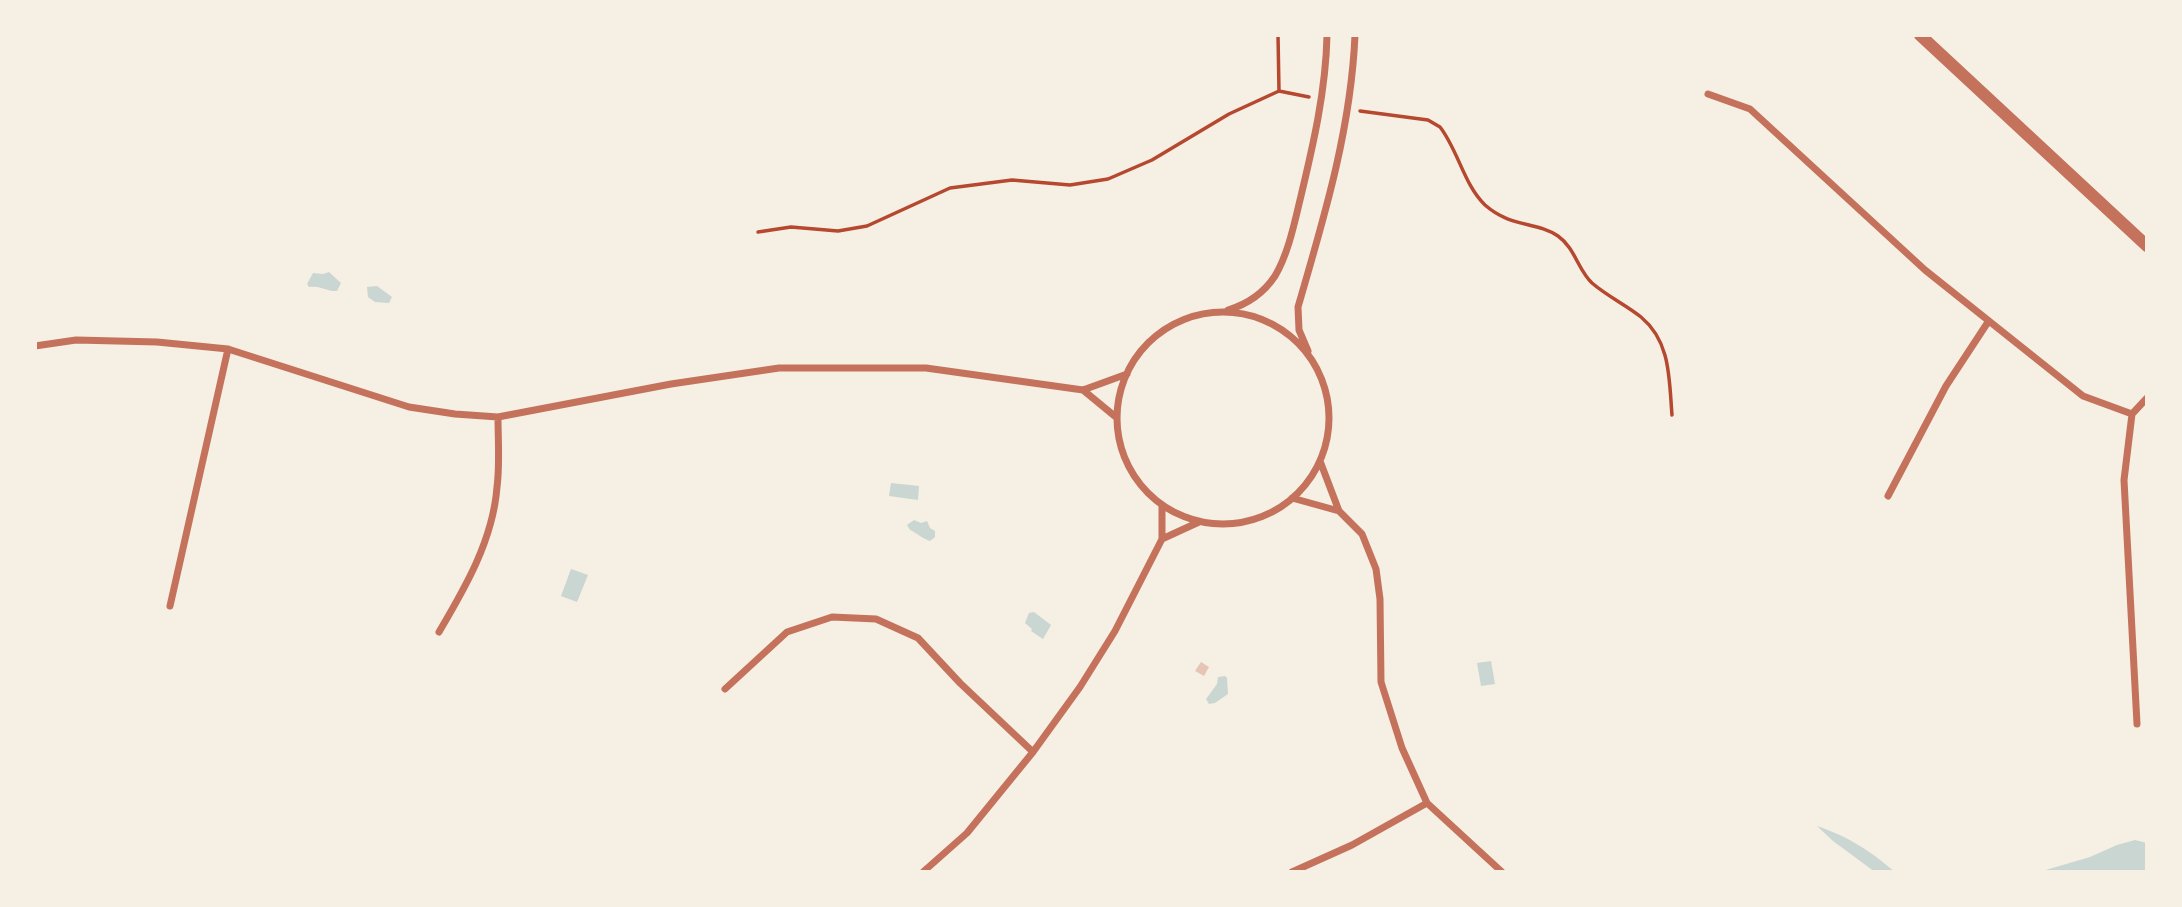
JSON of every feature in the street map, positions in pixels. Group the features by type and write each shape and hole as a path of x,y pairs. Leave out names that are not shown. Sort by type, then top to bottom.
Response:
{"street":[{"path":"1327,35 1326,62 1309,163 1292,234 1275,275 1262,292 1245,305 1223,312 1194,316 1160,333 1138,355 1127,374 1120,395 1117,418 1129,467 1162,505 1200,521 1229,524 1247,521 1277,509 1304,486 1320,461 1326,443 1329,414 1327,401 1319,374 1299,330 1298,307 1337,165 1348,110 1355,35"},
{"path":"1920,35 2147,246"},
{"path":"1708,94 1750,109 1925,270 2083,396 2132,414"},
{"path":"1223,312 1254,317 1277,327 1291,337 1310,358"},
{"path":"1888,496 1946,386 1988,322"},
{"path":"35,346 76,340 157,342 228,349 409,407 498,417 671,384 779,368 926,368 1083,390 1127,374"},
{"path":"170,606 228,349"},
{"path":"1083,390 1117,418"},
{"path":"2137,724 2123,480 2132,414 2147,398"},
{"path":"439,632 468,584 489,528 498,489 498,417"},
{"path":"1320,461 1339,511 1362,534 1376,569 1380,599 1381,682 1402,748 1427,803 1502,872"},
{"path":"1293,498 1339,511"},
{"path":"923,872 967,833 1033,752 1080,687 1115,631 1162,539 1162,505"},
{"path":"1162,539 1200,521"},
{"path":"725,690 787,632 832,617 876,619 918,638 960,683 1033,752"},
{"path":"1293,872 1352,845 1427,803"}],"path":[{"path":"1278,35 1279,91"},
{"path":"758,232 791,227 838,231 867,226 950,188 1012,180 1070,185 1108,179 1152,160 1229,114 1279,91 1320,99"},
{"path":"1348,110 1429,120 1440,127 1483,203 1513,223 1557,235 1569,245 1591,282 1640,316 1661,341 1667,359 1672,415"}],"shaded area":[{"path":"329,272 341,283 337,291 309,287 307,284 313,273"},
{"path":"377,286 392,297 389,303 375,302 368,297 367,287"},
{"path":"891,483 919,486 918,500 889,496"},
{"path":"914,520 921,523 927,521 935,531 935,537 930,541 910,530 907,525"},
{"path":"571,569 588,575 577,602 561,596"},
{"path":"1034,612 1051,625 1043,639 1025,623 1029,613"},
{"path":"1491,661 1495,684 1481,686 1477,663"},
{"path":"1225,676 1228,694 1209,704 1206,699 1217,684 1218,677"},
{"path":"1817,826 1858,845 1895,872 1875,872"},
{"path":"2135,840 2147,843 2147,872 2039,872 2090,857"}],"building":[{"path":"1201,662 1209,667 1204,676 1195,671"}]}
